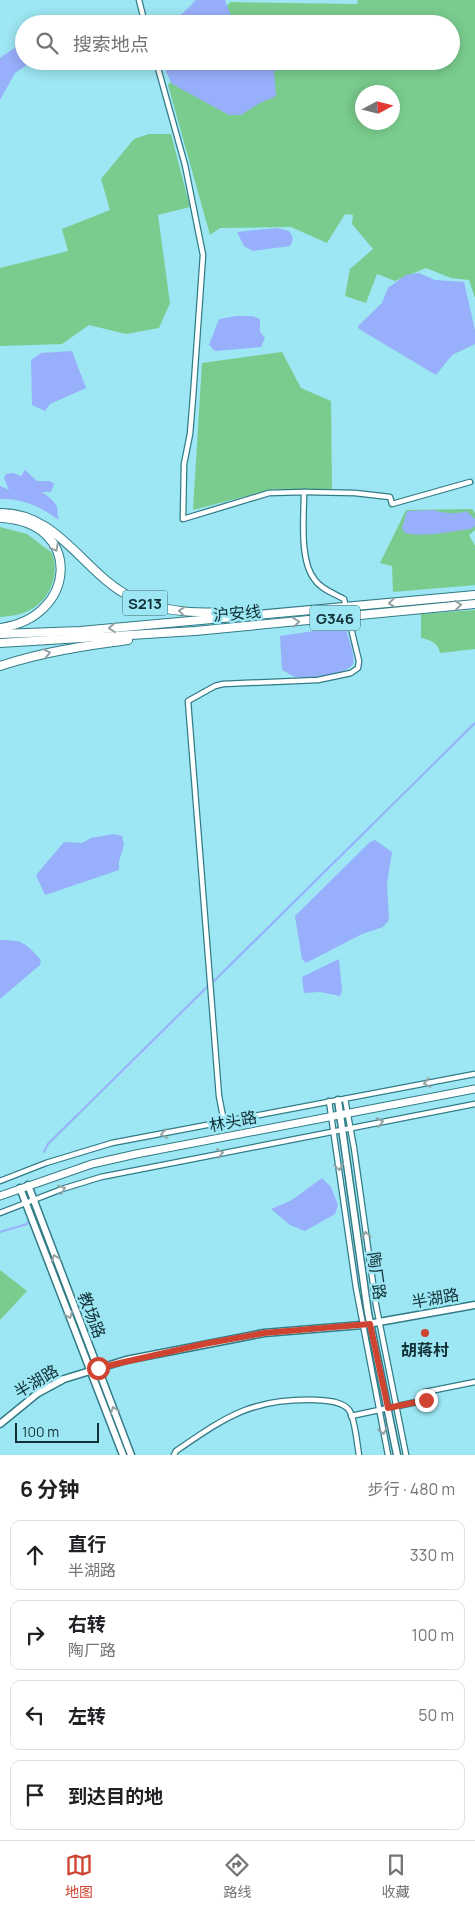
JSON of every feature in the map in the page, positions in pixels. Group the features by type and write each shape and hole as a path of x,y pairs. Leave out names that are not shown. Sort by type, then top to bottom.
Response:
{"highway":[{"name":"S213","path":"0,513 21,516 50,529 71,546 106,581 132,598 158,608 183,612 213,613 318,610"},
{"path":"0,518 34,526 45,534 55,546 61,568 59,585 52,599 40,611 24,621 0,628"},
{"name":"沪安线","path":"0,634 80,631 475,595"},
{"name":"沪安线","path":"0,643 195,631 475,604"},
{"path":"0,666 28,656 67,648 195,631"}],"main road":[{"name":"林头路","path":"0,1196 92,1164 136,1154 475,1089"},
{"name":"陶厂路","path":"341,1099 344,1114 342,1130 370,1324 397,1455"},
{"name":"教场路","path":"28,1185 132,1455"},
{"name":"教场路","path":"20,1188 123,1455"},
{"name":"半湖路","path":"0,1424 38,1392 64,1379 90,1370 194,1346 264,1333 370,1324 475,1304"}],"street":[{"path":"139,0 143,15"},
{"path":"159,70 185,165 203,255 194,397 190,434 184,464 183,519 269,494 304,492 355,493 390,497 392,504 470,482"},
{"path":"224,1122 219,1096 188,701 215,686 223,684 318,680 351,673 358,668 359,661 344,599 318,584 310,572 304,549 304,492"},
{"path":"0,1180 46,1163 112,1143 475,1074"},
{"path":"329,1102 362,1325 388,1455"},
{"path":"0,1213 101,1177 475,1104"},
{"path":"344,1114 351,1128 380,1322 406,1455"},
{"path":"425,1392 475,1382"},
{"path":"174,1455 176,1451 222,1420 249,1408 268,1402 299,1400 331,1402 348,1409 359,1455"},
{"path":"351,1416 426,1400"}],"green space":[{"path":"358,0 475,0 475,298 469,280 451,278 426,268 395,281 377,274 366,303 345,296 350,269 373,249 352,224 353,215 345,214 327,243 291,227 220,228 210,235 168,85 179,70 460,70 460,15 221,15 230,2 357,4"},
{"path":"149,134 171,134 190,207 158,215 170,303 159,328 126,334 89,325 62,344 0,346 0,268 68,251 62,229 110,210 101,179 134,139"},
{"path":"282,352 301,388 331,401 332,489 273,489 193,510 202,363"},
{"path":"472,509 475,513 475,530 469,535 475,546 475,585 393,592 392,566 380,563 406,510"},
{"path":"0,527 27,534 52,553 55,571 46,597 32,609 20,614 0,617"},
{"path":"475,610 475,649 440,653 435,644 421,638 421,614"},
{"path":"0,1270 27,1291 0,1320"}],"water":[{"path":"196,0 225,0 231,15 180,15"},
{"path":"15,47 15,70 20,70 15,73 0,100 0,58"},
{"path":"166,70 279,70 274,71 276,96 241,115 229,115 172,84"},
{"path":"277,228 289,231 292,236 290,246 253,251 244,246 237,232"},
{"path":"419,273 435,280 464,282 475,330 475,344 452,355 436,375 359,329 358,326 382,303 388,288 406,275"},
{"path":"252,316 260,319 260,332 265,338 261,347 215,351 209,345 219,319"},
{"path":"72,351 86,388 50,404 45,411 32,405 31,360 41,353"},
{"path":"25,470 37,481 50,481 54,484 51,492 42,492 56,505 59,520 31,504 16,500 0,499 0,486 9,490 4,478 6,474 13,473 21,476"},
{"path":"433,510 450,513 466,511 475,519 475,526 471,529 438,534 421,535 405,533 402,528 407,511"},
{"path":"327,629 346,629 354,661 349,668 335,674 309,677 292,676 282,670 280,636"},
{"path":"114,834 122,836 124,845 119,861 119,870 45,895 36,875 64,842 82,843 91,838"},
{"path":"375,840 392,852 387,884 389,920 383,927 362,934 306,963 302,959 295,916 370,842"},
{"path":"0,940 19,942 41,960 40,965 0,999"},
{"path":"339,959 342,991 340,996 320,992 304,993 302,977"},
{"path":"322,1178 331,1187 338,1205 335,1214 305,1231 290,1225 271,1209 292,1200"}],"waterway":[{"path":"212,983 475,723"},
{"path":"44,1152 48,1144 208,986"},
{"path":"0,1232 27,1224 29,1221"}],"place":[{"name":"胡蒋村","path":"425,1333"}],"route":[{"path":"98,1368 126,1360 264,1333 370,1324 388,1408 426,1400"}]}
